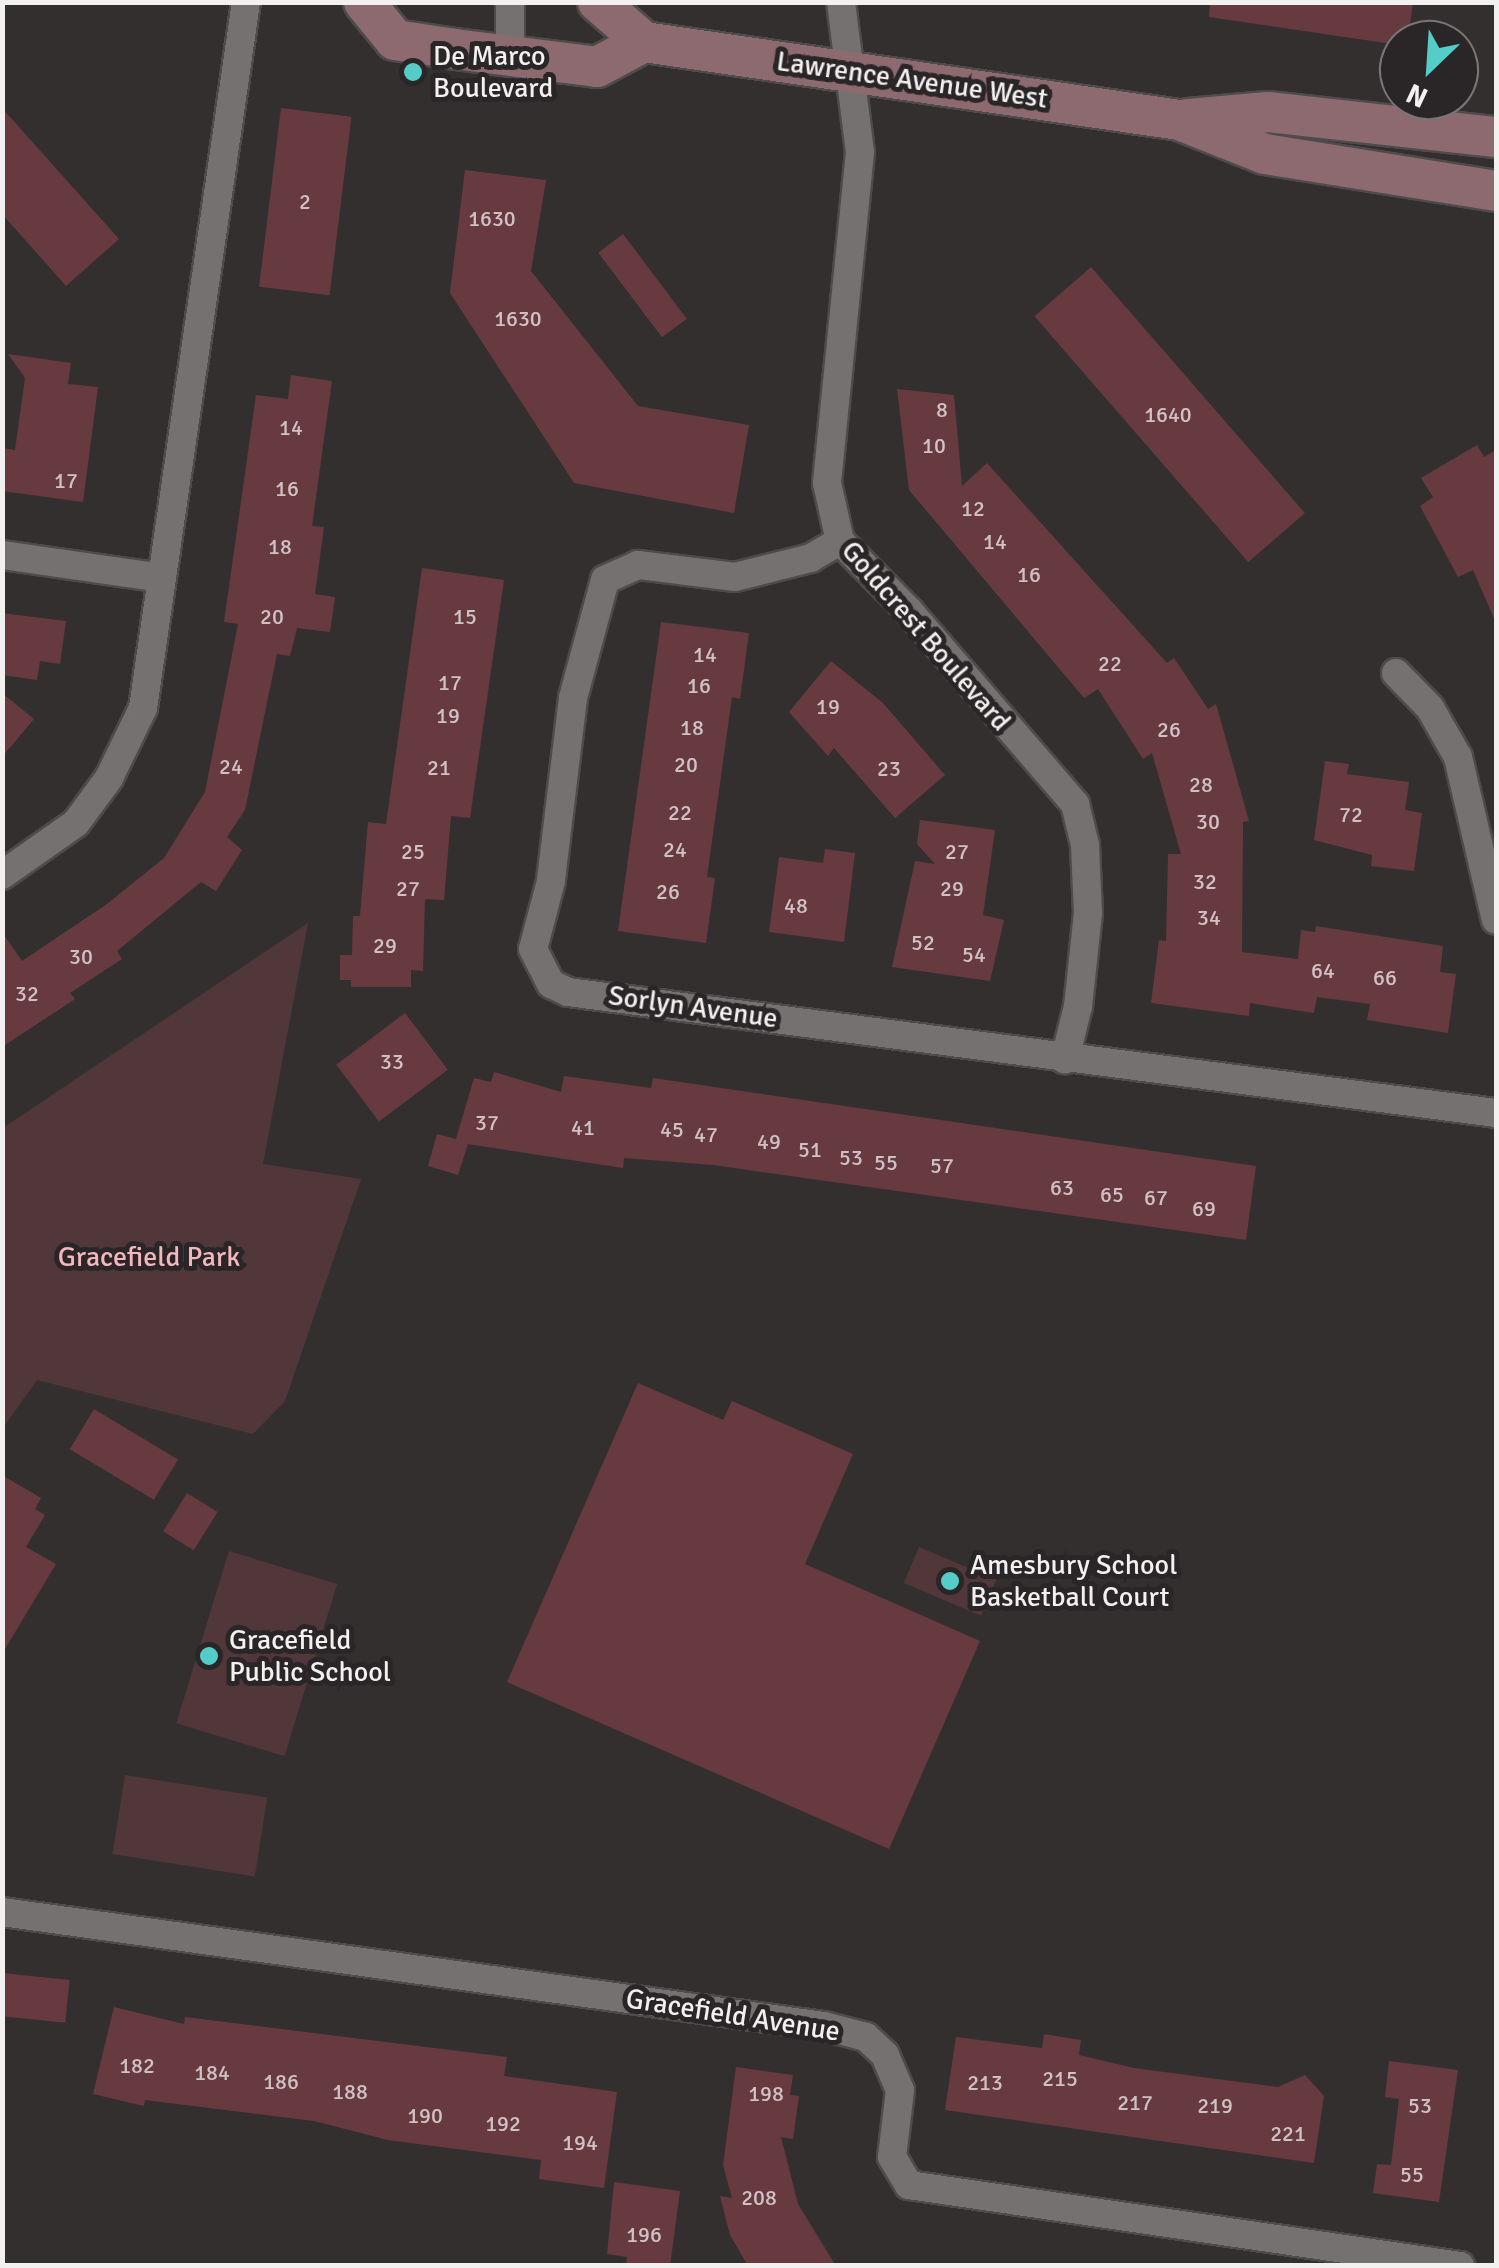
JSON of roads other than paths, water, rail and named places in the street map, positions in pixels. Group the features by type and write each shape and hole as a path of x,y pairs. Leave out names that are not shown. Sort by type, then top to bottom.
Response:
{"main road":[{"path":"364,2 395,40 597,67 644,42 598,2"},
{"name":"Lawrence Avenue West","path":"644,42 850,69 1179,120 1264,154 1496,191"},
{"name":"Lawrence Avenue West","path":"1179,120 1268,112 1496,137"}],"street":[{"path":"2,875 76,824 109,778 143,708 246,2"},
{"path":"510,2 510,56"},
{"name":"Goldcrest Boulevard","path":"841,2 860,152 827,437 827,483 840,541 909,611 1074,804 1085,845 1088,913 1078,1006 1065,1059"},
{"name":"Sorlyn Avenue","path":"840,541 811,558 735,576 638,565 605,580 574,698 550,881 532,949 541,974 568,992 1496,1114"},
{"path":"2,555 160,578"},
{"path":"1396,673 1430,708 1458,757 1496,920"},
{"name":"Gracefield Avenue","path":"2,1912 824,2026 866,2038 886,2055 900,2090 892,2157 909,2185 1460,2266"}],"place":[{"name":"De Marco Boulevard","path":"413,72"},
{"name":"Amesbury School Basketball Court","path":"950,1581"},
{"name":"Gracefield Public School","path":"209,1656"}],"park label":[{"name":"Gracefield Park","path":"149,1257"}]}
